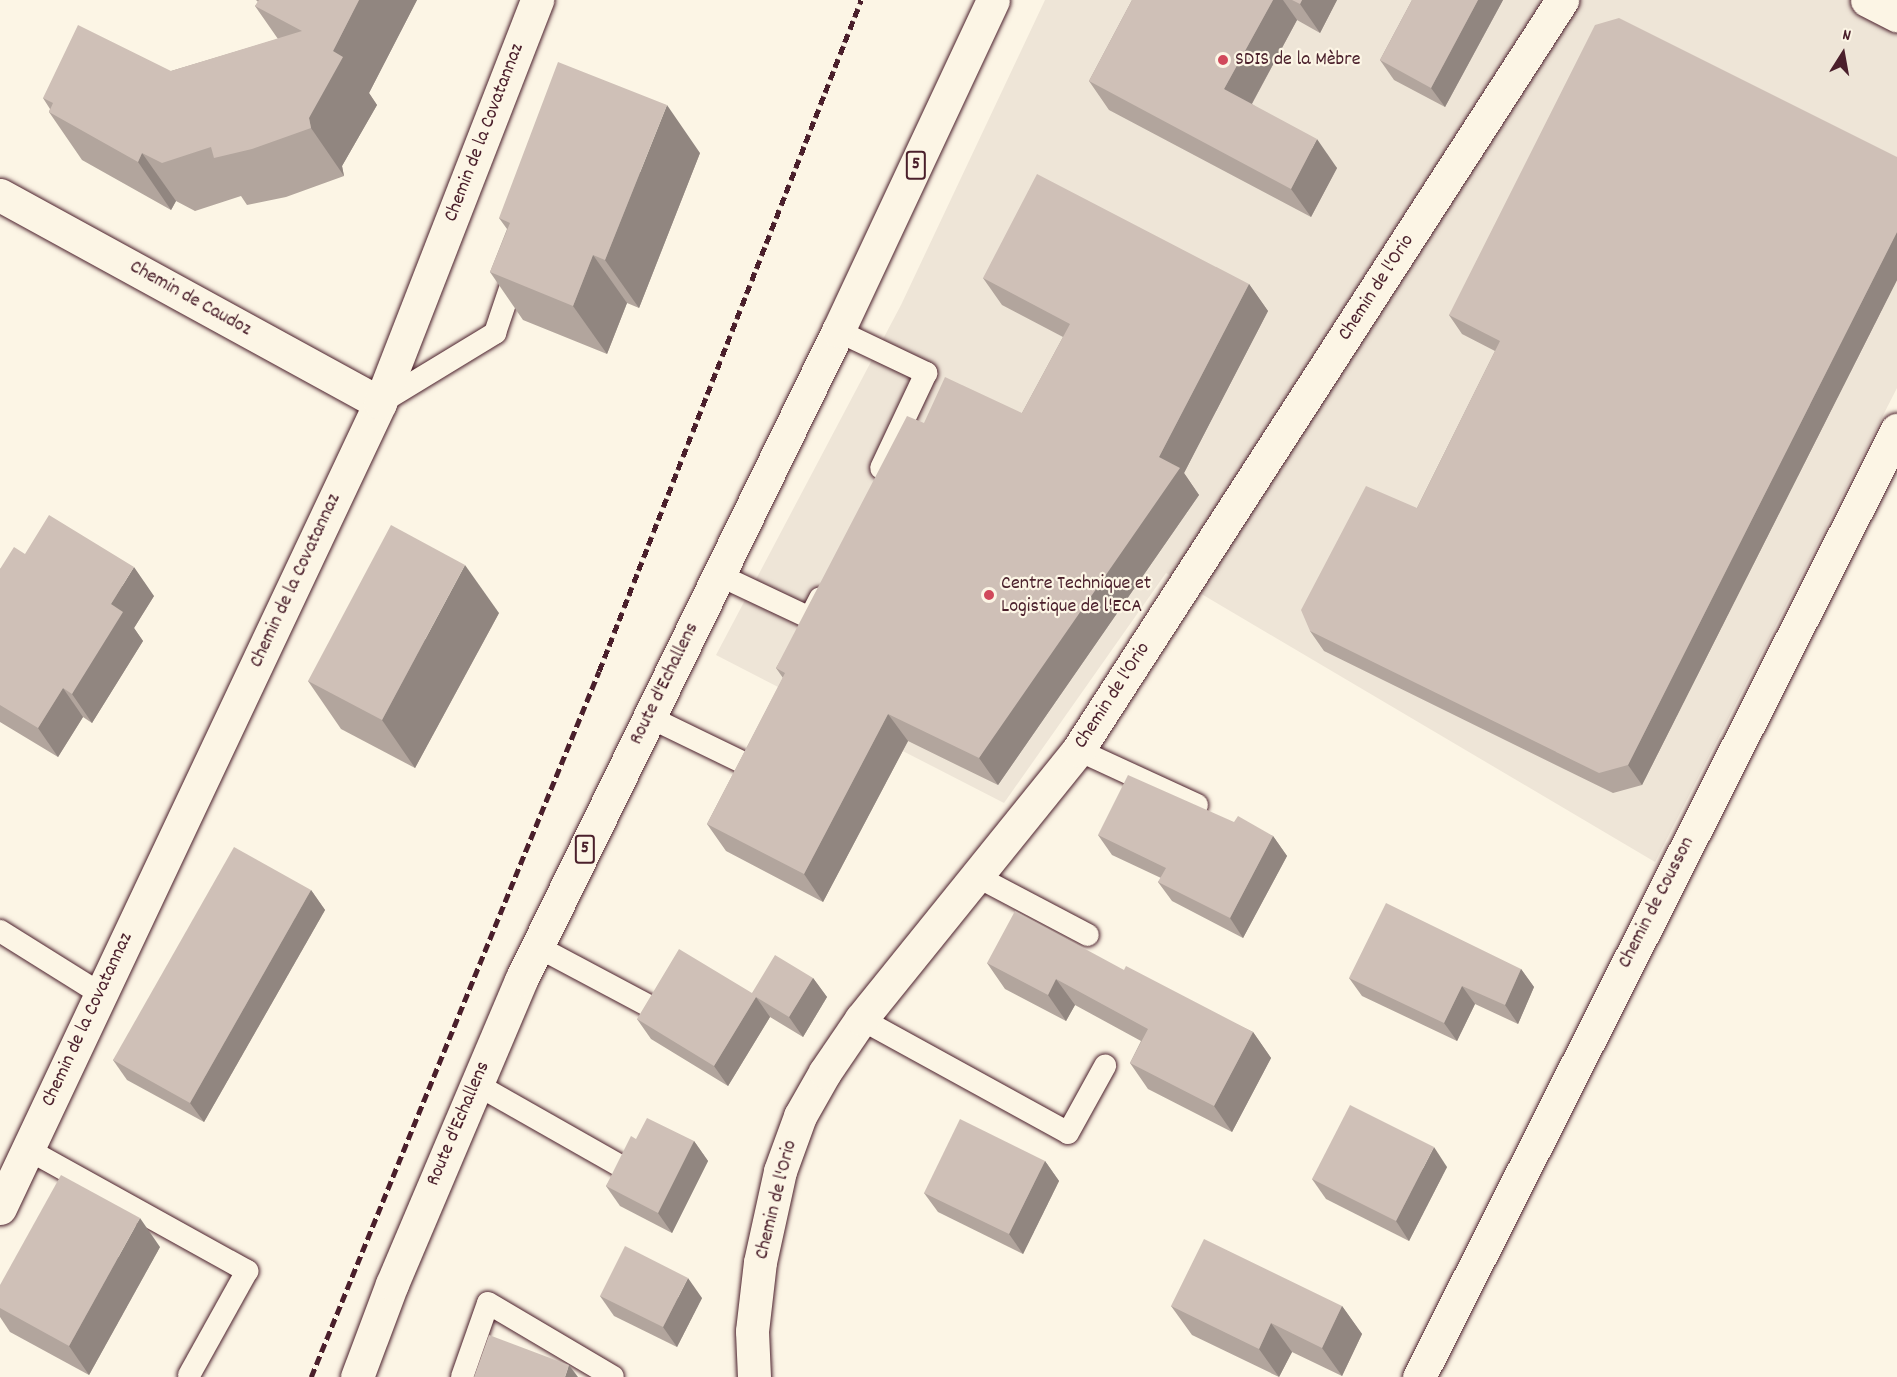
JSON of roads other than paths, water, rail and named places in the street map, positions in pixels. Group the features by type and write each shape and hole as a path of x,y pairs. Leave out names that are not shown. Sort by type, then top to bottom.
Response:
{"street":[{"name":"Chemin de la Covatannaz","path":"0,1208 380,403 537,0"},
{"name":"Route d'Echallens","path":"357,1377 476,1084 538,946 838,331 993,0"},
{"name":"Chemin de l'Orio","path":"754,1377 752,1331 760,1262 780,1172 800,1116 861,1020 1078,750 1562,0"},
{"path":"1868,0 1897,15"},
{"name":"Chemin de Caudoz","path":"0,195 380,403"},
{"name":"Chemin de Cousson","path":"1419,1377 1897,430"}],"lane":[{"path":"380,403 495,333 525,247"},
{"path":"838,331 926,373 871,490"},
{"path":"718,575 810,618 830,575"},
{"path":"649,717 746,764"},
{"path":"1078,750 1197,805"},
{"path":"978,877 1088,935"},
{"path":"0,930 100,994"},
{"path":"538,946 651,1007"},
{"path":"861,1020 1068,1133 1105,1066"},
{"path":"476,1084 624,1167"},
{"path":"27,1149 247,1270 189,1375"},
{"path":"462,1377 488,1303 613,1377"}],"railway":[{"path":"311,1377 599,671 861,0"}],"place":[{"name":"SDIS de la Mèbre","path":"1223,60"},
{"name":"Centre Technique et Logistique de l'ECA","path":"989,595"}]}
